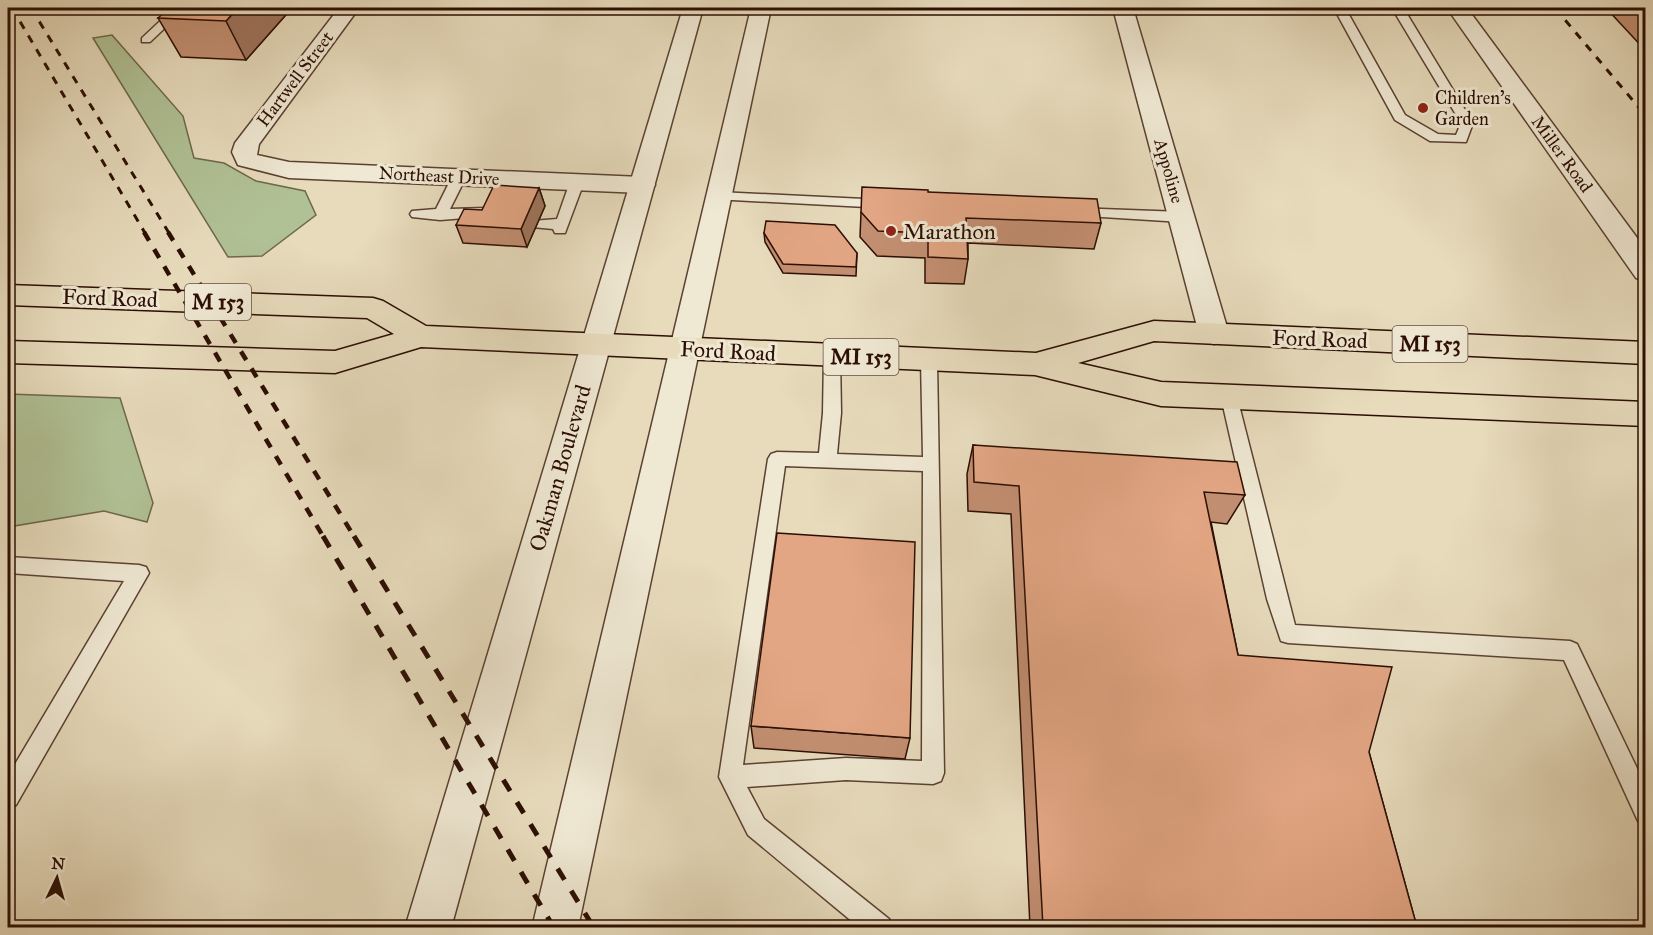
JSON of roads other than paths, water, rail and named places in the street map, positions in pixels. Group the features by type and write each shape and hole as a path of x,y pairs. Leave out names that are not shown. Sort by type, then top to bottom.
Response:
{"main road":[{"name":"Ford Road","path":"8,295 374,308 421,336"},
{"name":"Ford Road","path":"1035,364 1154,332 1646,353"},
{"name":"Ford Road","path":"8,352 334,362 421,336 1035,364 1161,394 1646,414"}],"street":[{"name":"Hartwell Street","path":"244,152 247,143 349,8"},
{"name":"Oakman Boulevard","path":"428,927 693,8"},
{"path":"555,927 761,8"},
{"name":"Appoline","path":"1123,8 1214,334"},
{"name":"Miller Road","path":"1458,9 1646,271"},
{"name":"Northeast Drive","path":"244,152 247,160 289,170 642,185"}],"lane":[{"path":"146,40 180,8"},
{"path":"1399,10 1467,123 1461,139 1435,138 1400,117 1342,12 1348,9 1458,9"},
{"path":"440,215 459,177"},
{"path":"539,219 562,223 577,182"},
{"path":"719,196 902,204"},
{"path":"1056,212 1182,218"},
{"path":"417,214 494,217"},
{"path":"827,460 832,413 832,355"},
{"path":"730,777 846,769 933,773 925,549 931,464 929,360"},
{"path":"1229,397 1277,599 1288,634 1570,651 1646,813"},
{"path":"880,927 756,827 730,777 777,459 931,464"},
{"path":"764,542 788,543"},
{"path":"8,565 140,573 8,797"}],"railway":[{"path":"12,8 145,233"},
{"path":"31,8 169,233"},
{"path":"1555,8 1646,116"},
{"path":"144,232 324,538"},
{"path":"168,232 355,538"},
{"path":"323,536 554,928"},
{"path":"354,536 594,928"}],"place":[{"name":"Children's Garden","path":"1423,108"},
{"name":"Marathon","path":"891,231"}]}
